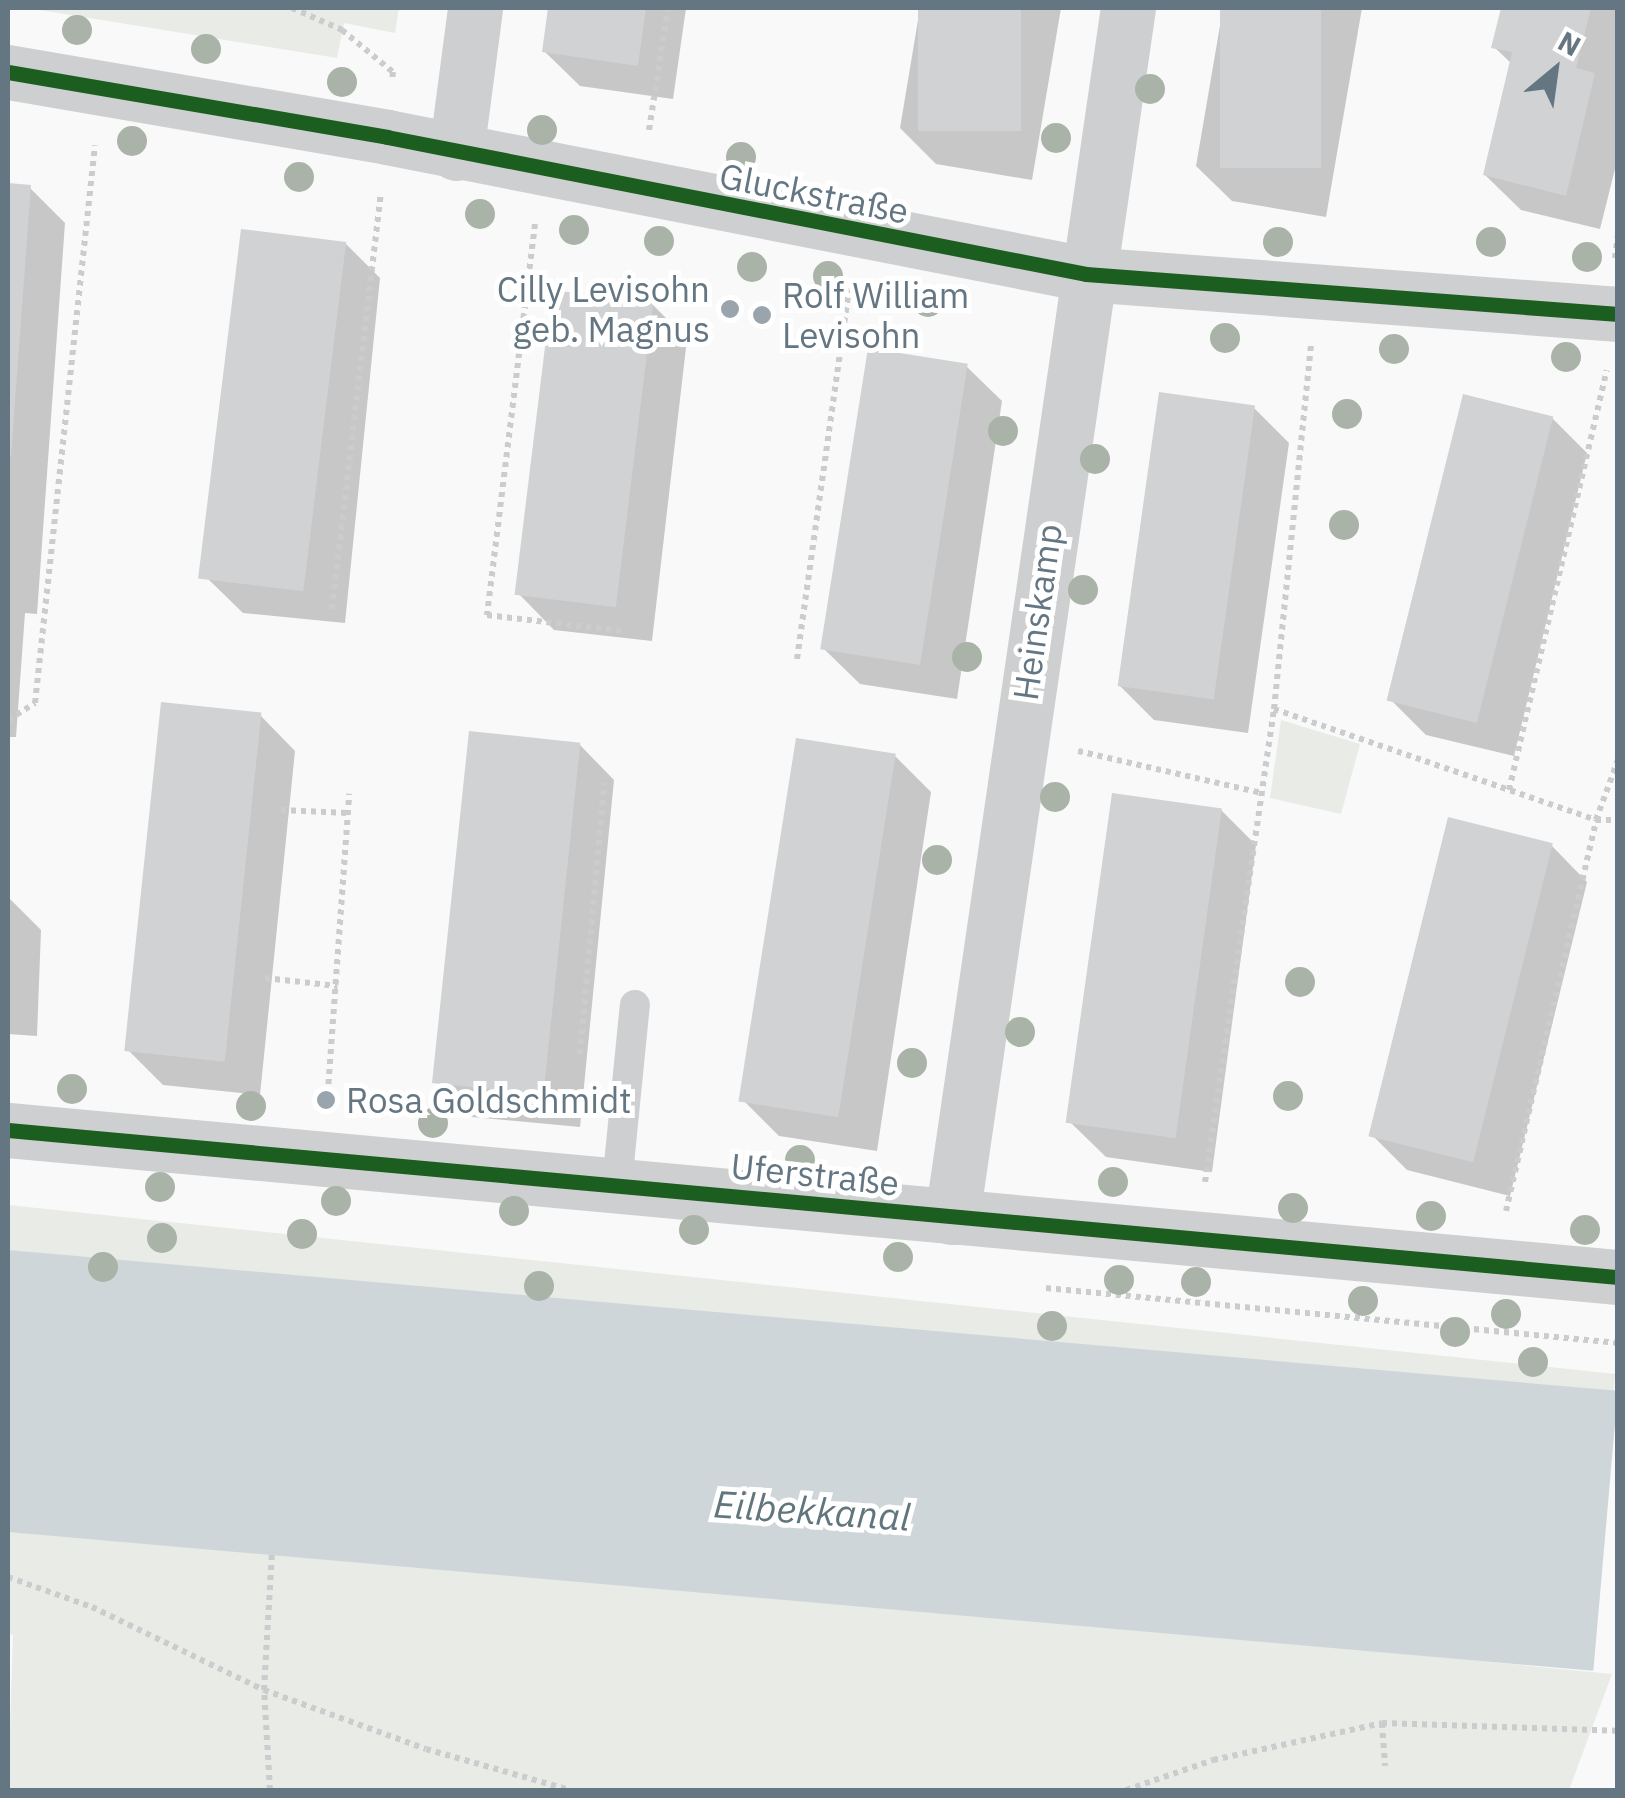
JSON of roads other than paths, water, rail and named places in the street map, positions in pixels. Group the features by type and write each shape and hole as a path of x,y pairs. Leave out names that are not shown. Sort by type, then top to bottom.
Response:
{"street":[{"path":"456,153 475,8"},
{"name":"Heinskamp","path":"952,1217 1086,274 1128,8"},
{"name":"Gluckstraße","path":"8,72 388,137 541,172 1086,274 1316,296 1614,314"},
{"name":"Uferstraße","path":"8,1130 322,1155 1618,1277"}],"lane":[{"path":"618,1184 635,1005"}],"water":[{"name":"Eilbekkanal","path":"8,1250 1618,1391 1593,1671 8,1532"}],"place":[{"name":"Cilly Levisohn geb. Magnus","path":"730,309"},
{"name":"Rolf William Levisohn","path":"762,315"},
{"name":"Rosa Goldschmidt","path":"326,1100"}]}
